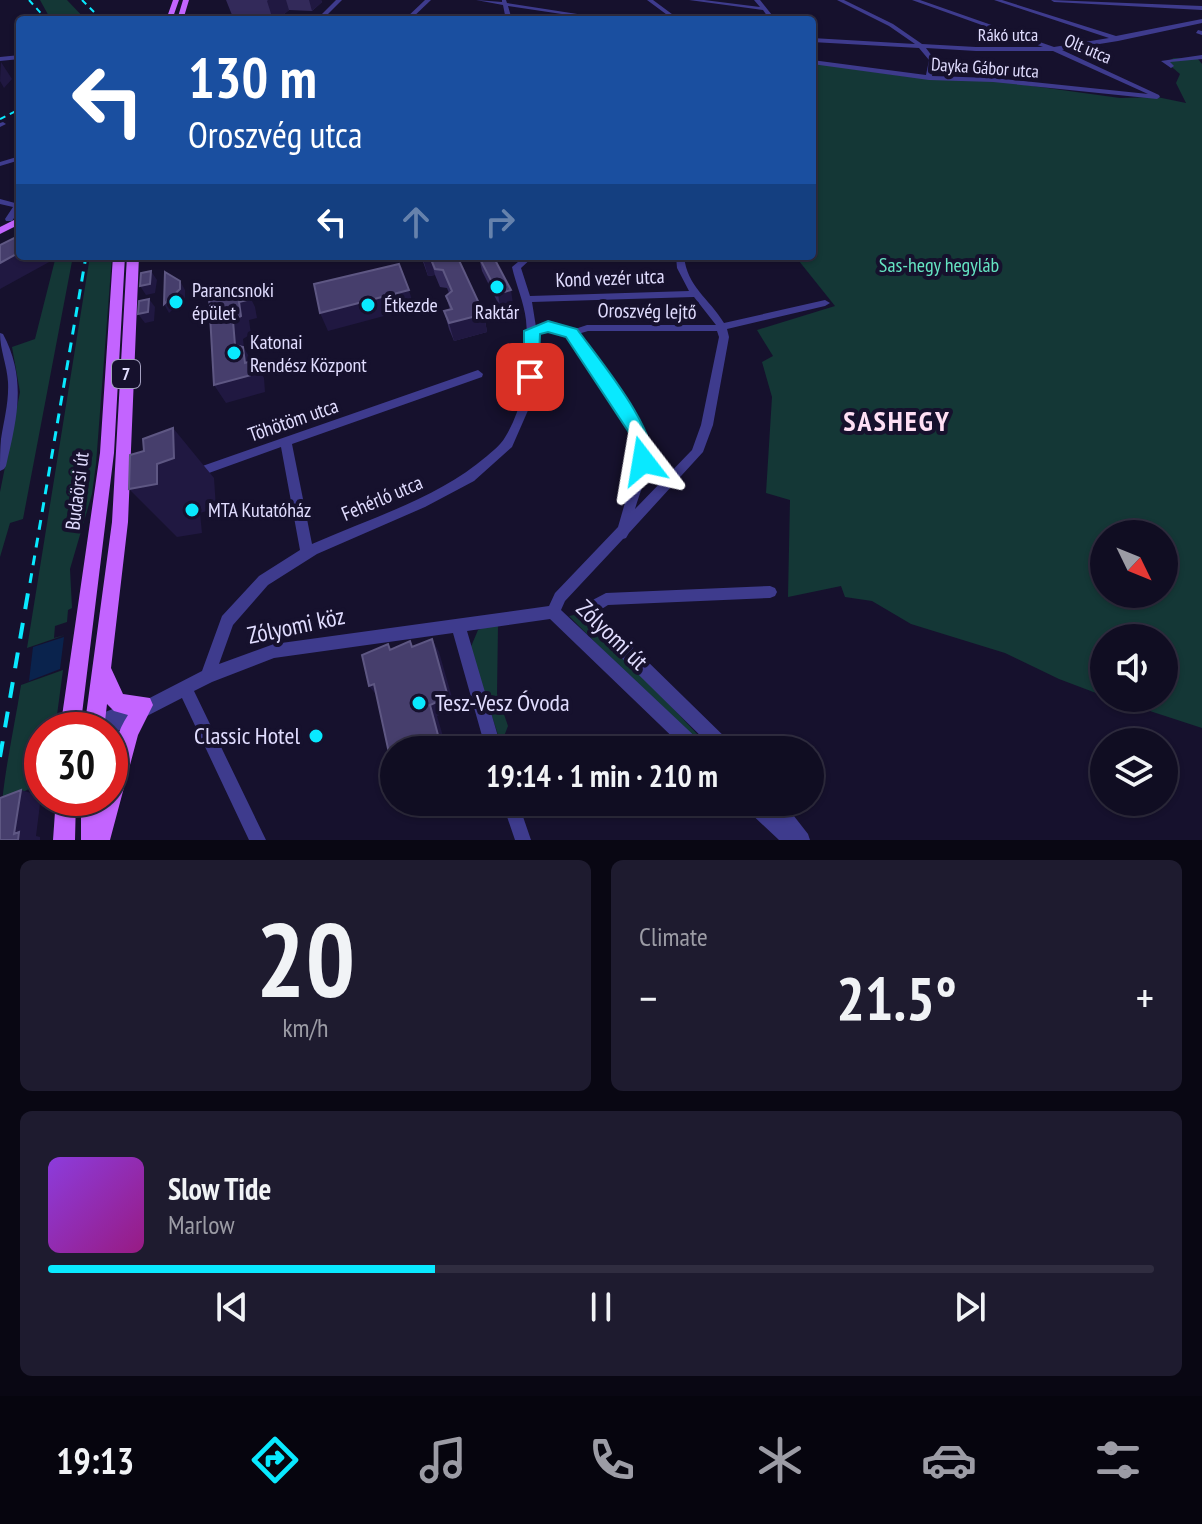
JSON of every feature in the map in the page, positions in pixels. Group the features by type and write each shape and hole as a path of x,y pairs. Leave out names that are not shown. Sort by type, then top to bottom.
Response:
{"main road":[{"path":"0,231 10,221"},
{"name":"Budaörsi út","path":"72,712 107,453 119,260"},
{"name":"Budaörsi út","path":"99,712 127,497 133,260"},
{"path":"103,667 111,698 126,707 145,708"},
{"path":"75,692 80,712"},
{"path":"128,734 145,708"},
{"path":"64,840 65,816"},
{"path":"91,816 92,840"},
{"path":"99,840 105,816"}],"street":[{"path":"323,16 339,0"},
{"path":"411,16 428,0"},
{"path":"479,0 589,16"},
{"path":"650,0 672,16"},
{"path":"692,0 764,9"},
{"path":"757,0 770,16"},
{"path":"840,0 892,27 919,46 932,60 929,78"},
{"name":"Olt utca","path":"915,0 1052,49 1157,97"},
{"path":"997,0 1119,40"},
{"path":"1054,0 1202,8"},
{"path":"1128,0 1134,6"},
{"path":"1180,8 1202,18"},
{"name":"Rákó utca","path":"816,40 1052,49 1119,40 1202,18"},
{"path":"1171,66 1164,61 1202,57"},
{"name":"Dayka Gábor utca","path":"816,63 929,78 1157,97"},
{"path":"525,260 516,267 527,299 532,331"},
{"path":"553,612 560,597 621,536 697,452 707,425 722,348 721,325 695,294 683,274 681,260"},
{"name":"Kond vezér utca","path":"527,299 695,294"},
{"name":"Oroszvég lejtő","path":"532,331 548,327 572,333 587,328 705,330 825,303"},
{"name":"Fehérló utca","path":"208,676 214,646 238,605 266,578 307,551 444,493 492,459 524,412 532,331"},
{"path":"572,333 624,408 643,443 643,461 621,536"},
{"path":"0,466 15,393 14,375 1,340"},
{"name":"Töhötöm utca","path":"177,479 478,374"},
{"path":"286,442 307,551"},
{"name":"Zólyomi út","path":"712,736 636,660 596,627 590,617 590,609 606,599 770,592"},
{"name":"Zólyomi út","path":"458,624 553,612 682,736"},
{"path":"458,624 490,736"},
{"name":"Zólyomi köz","path":"128,715 208,676 274,651 458,624"},
{"path":"185,688 258,840"},
{"path":"515,816 523,840"},
{"path":"766,816 791,840"},
{"path":"784,816 802,840"}],"green space":[{"path":"40,0 67,0 82,16 49,16"},
{"name":"Sas-hegy hegyláb","path":"1174,58 1198,59 1202,64 1202,728 1153,712 1178,712 1178,624 1090,624 1090,691 1005,653 911,624 872,601 845,597 841,586 788,597 790,500 766,493 772,397 762,362 773,356 757,330 835,306 798,260 816,260 816,64 903,76 1003,82 1120,98 1157,97 1186,103 1176,83 1180,74 1166,62"},
{"path":"55,260 72,260 23,519 10,523 0,557 0,492 20,392 12,347 35,339"},
{"path":"89,260 112,260 96,464 92,494 70,569 72,608 68,610 67,622 55,626 54,638 65,635 27,648"},
{"path":"584,613 699,736 688,736 569,616"},
{"path":"498,625 497,694 508,726 504,736 498,736 470,649 478,630"},
{"path":"63,670 57,712 24,712 24,791 14,796 0,840 5,782 21,685"}],"water":[{"path":"64,637 60,669 29,681 33,647"}],"building":[{"path":"16,237 16,254 0,263 0,245"},
{"path":"431,260 459,260 484,314 449,323 444,311 452,309 446,296 452,291 443,270 435,269"},
{"path":"481,260 495,260 511,290 498,294"},
{"path":"399,264 409,290 320,313 314,284"},
{"path":"151,271 150,284 140,286 141,273"},
{"path":"165,272 180,281 180,289 164,304"},
{"path":"246,289 247,300 239,302 241,316 233,321 235,345 243,347 245,363 254,360 255,374 214,385 209,297"},
{"path":"149,299 148,312 138,314 139,301"},
{"path":"173,428 174,458 157,464 157,484 129,489 130,455 144,451 143,439"},
{"name":"Tesz-Vesz Óvoda","path":"432,639 448,697 430,705 438,736 385,736 374,684 369,686 362,655 388,644 390,650 410,641 412,647"},
{"path":"21,790 14,834 19,832 18,840 0,840 0,798"}],"railway":[{"path":"29,0 43,16"},
{"path":"82,0 98,16"},
{"path":"0,119 16,111"},
{"path":"30,583 85,260"},
{"path":"0,757 30,581"}],"place":[{"name":"Raktár","path":"497,287"},
{"name":"Parancsnoki épület","path":"176,302"},
{"name":"Étkezde","path":"368,305"},
{"name":"Katonai Rendész Központ","path":"234,353"},
{"name":"MTA Kutatóház","path":"192,510"},
{"name":"Tesz-Vesz Óvoda","path":"419,703"},
{"name":"Classic Hotel","path":"316,736"}],"district":[{"name":"SASHEGY","path":"897,421"}],"route":[{"path":"530,377 532,331 548,327 572,333 639,432 643,443 643,461"}]}
